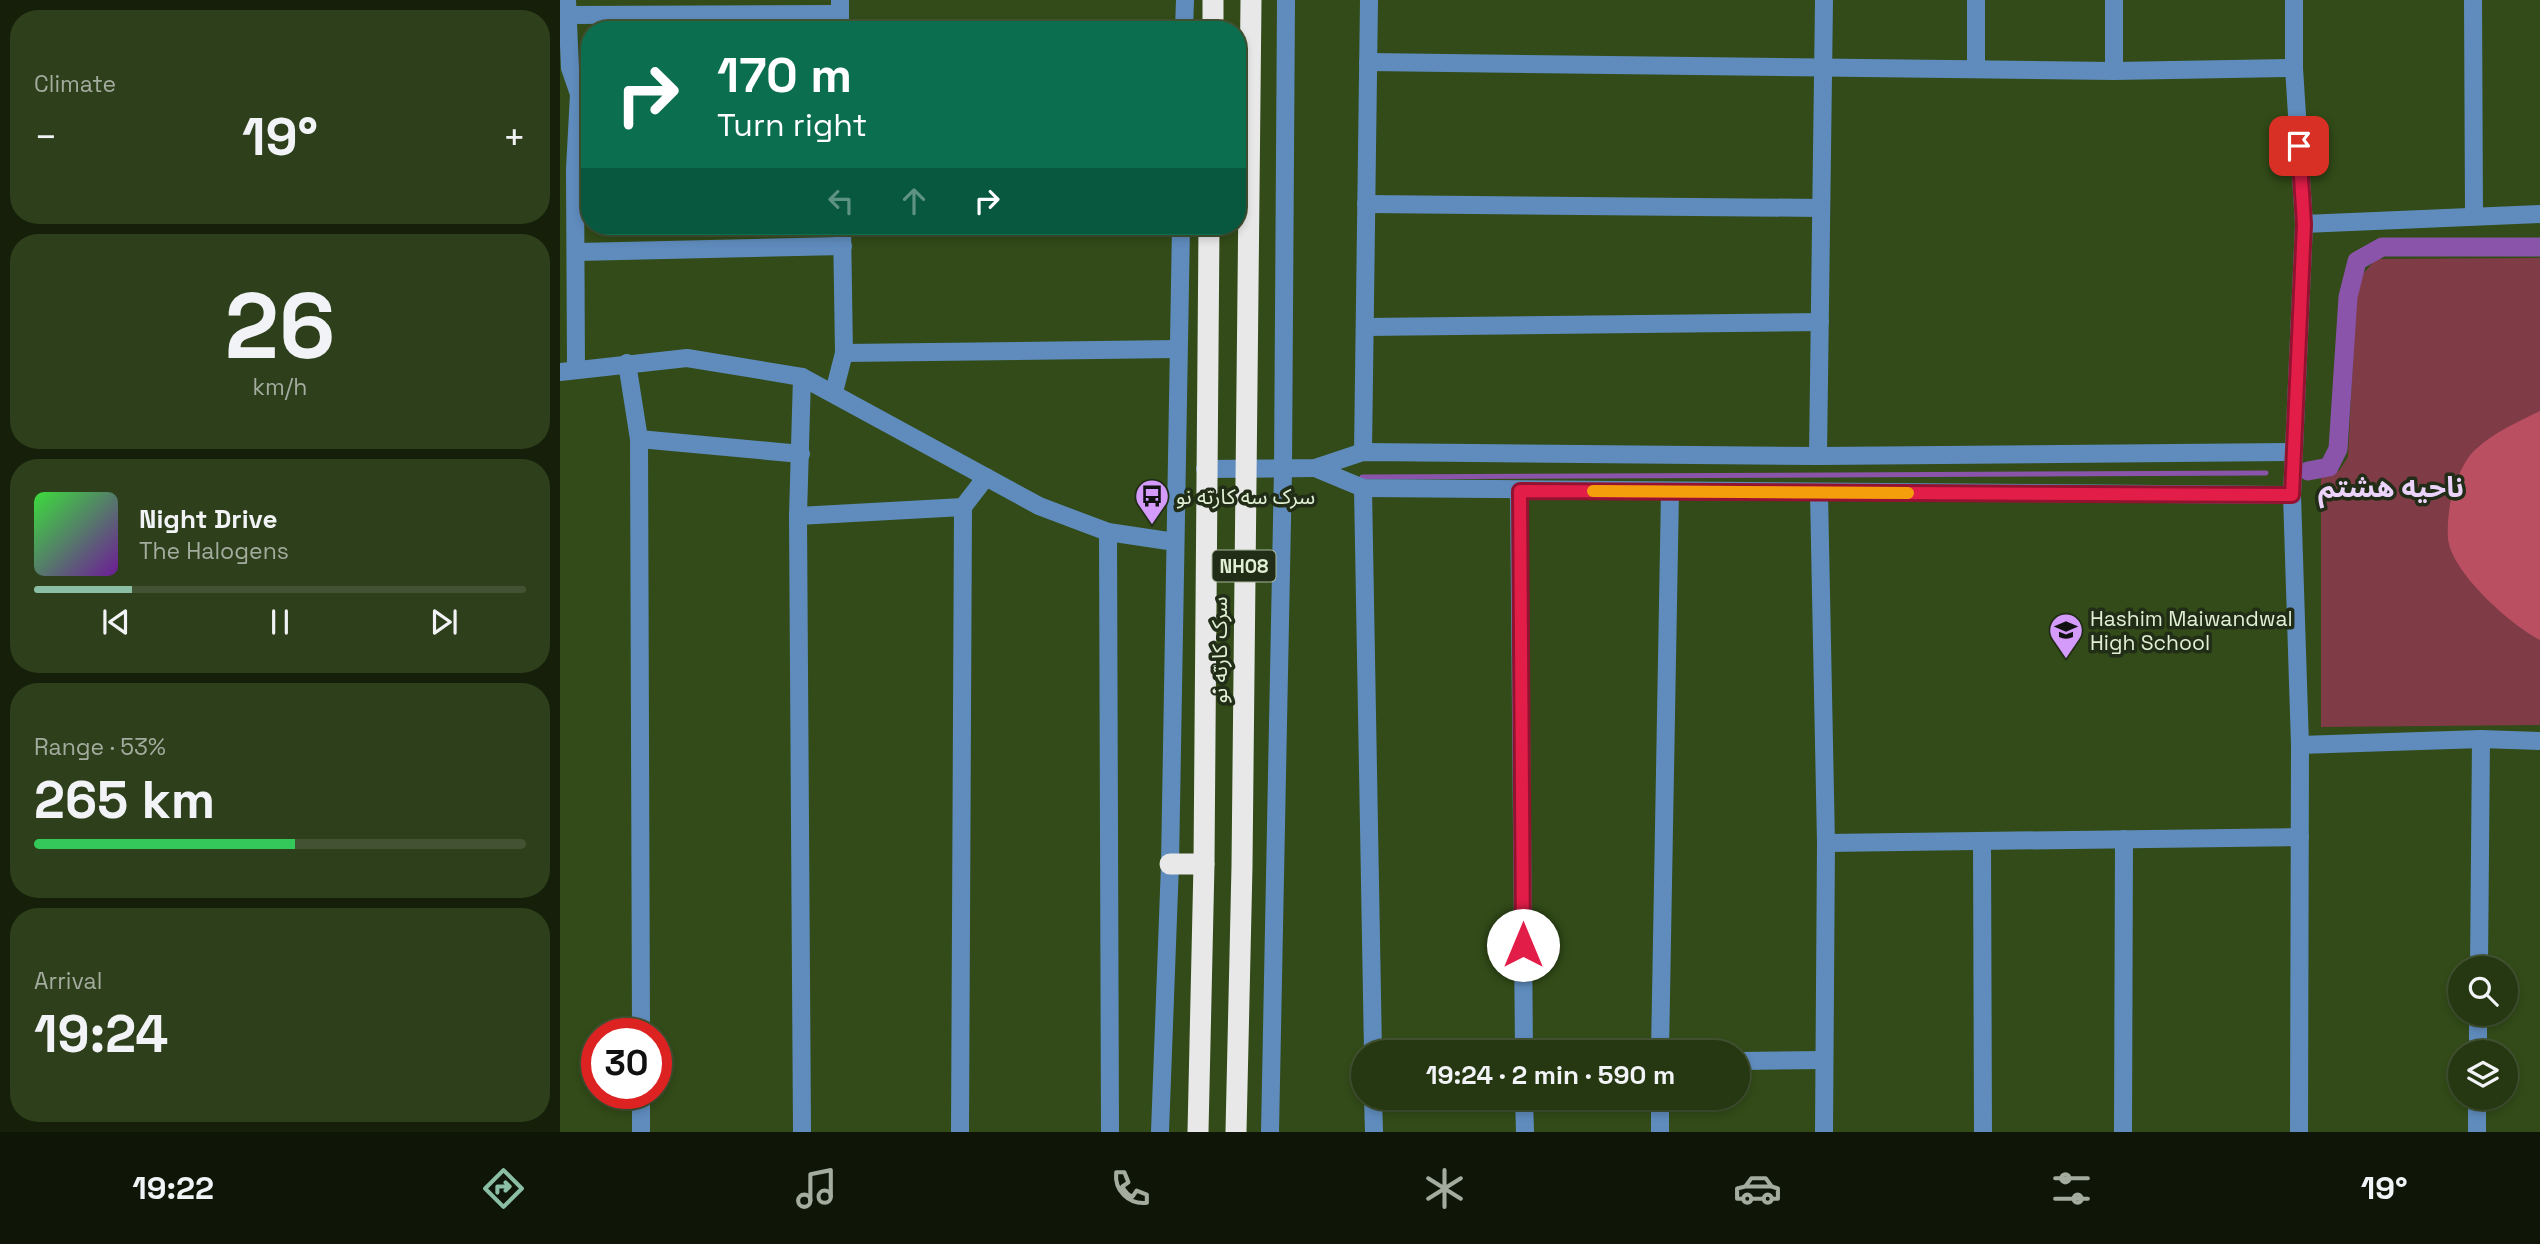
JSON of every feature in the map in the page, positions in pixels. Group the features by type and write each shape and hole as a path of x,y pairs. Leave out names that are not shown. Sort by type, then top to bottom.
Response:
{"highway":[{"path":"1213,0 1213,21"},
{"name":"سرک کارته نو","path":"1236,1132 1242,866 1251,0"},
{"name":"سرک کارته نو","path":"1198,1132 1204,864 1209,235"},
{"path":"1170,864 1204,864"}],"street":[{"path":"1184,21 1185,0"},
{"path":"1270,1132 1283,469 1286,0"},
{"path":"1363,452 1369,0"},
{"path":"1818,456 1824,0"},
{"path":"1976,0 1976,69"},
{"path":"2114,71 2115,0"},
{"path":"2294,0 2294,68 2304,224 2292,452 2300,745 2299,1132"},
{"path":"2473,0 2474,215"},
{"path":"581,90 565,68 567,7 840,14"},
{"path":"1368,62 2114,71 2294,68"},
{"path":"581,186 568,370 687,358 802,377 834,392 1039,506 1108,532 1175,542"},
{"path":"1366,204 1821,208"},
{"path":"2304,224 2540,214"},
{"path":"834,392 844,353 842,235"},
{"path":"1160,1132 1170,864 1181,235"},
{"path":"577,252 843,246"},
{"path":"1365,327 1820,322"},
{"path":"844,353 1178,349"},
{"path":"627,363 639,439 641,1018"},
{"path":"802,377 798,516 802,1132"},
{"path":"639,439 801,454"},
{"path":"1205,469 1315,468 1363,452 1818,456 2292,452"},
{"path":"1315,468 1363,488 2292,495"},
{"path":"960,1132 963,507 986,477"},
{"path":"1363,488 1373,1040"},
{"path":"1520,491 1524,1040"},
{"path":"1660,1040 1670,491"},
{"path":"1819,493 1826,843 1822,1060 1824,1132"},
{"path":"798,516 963,507"},
{"path":"1108,532 1111,1132"},
{"path":"2300,745 2482,739 2540,741"},
{"path":"2479,956 2482,739"},
{"path":"1826,843 2300,837"},
{"path":"2123,1132 2124,839"},
{"path":"1982,841 1983,1132"},
{"path":"1750,1061 1822,1060"},
{"path":"641,1109 641,1132"},
{"path":"1373,1110 1374,1132"},
{"path":"1524,1110 1525,1132"},
{"path":"1660,1110 1660,1132"},
{"path":"2477,1110 2477,1132"}],"shaded area":[{"path":"2540,258 2540,725 2321,727 2321,475 2339,471 2348,457 2357,281 2376,259"},
{"path":"2540,411 2540,640 2514,623 2471,582 2452,552 2448,533 2453,491 2468,458 2490,437"}],"waterway":[{"path":"2308,471 2329,467 2338,449 2348,297 2357,261 2382,247 2540,247"},
{"path":"1362,477 2266,473"}],"slow traffic":[{"path":"1593,491 1908,493"}],"place":[{"name":"سرک سه کارته نو","path":"1152,526"},
{"name":"Hashim Maiwandwal High School","path":"2066,660"}],"district":[{"name":"ناحیه هشتم","path":"2391,487"}],"route":[{"path":"1523,945 1520,491 2292,495 2304,224 2299,146"}]}
